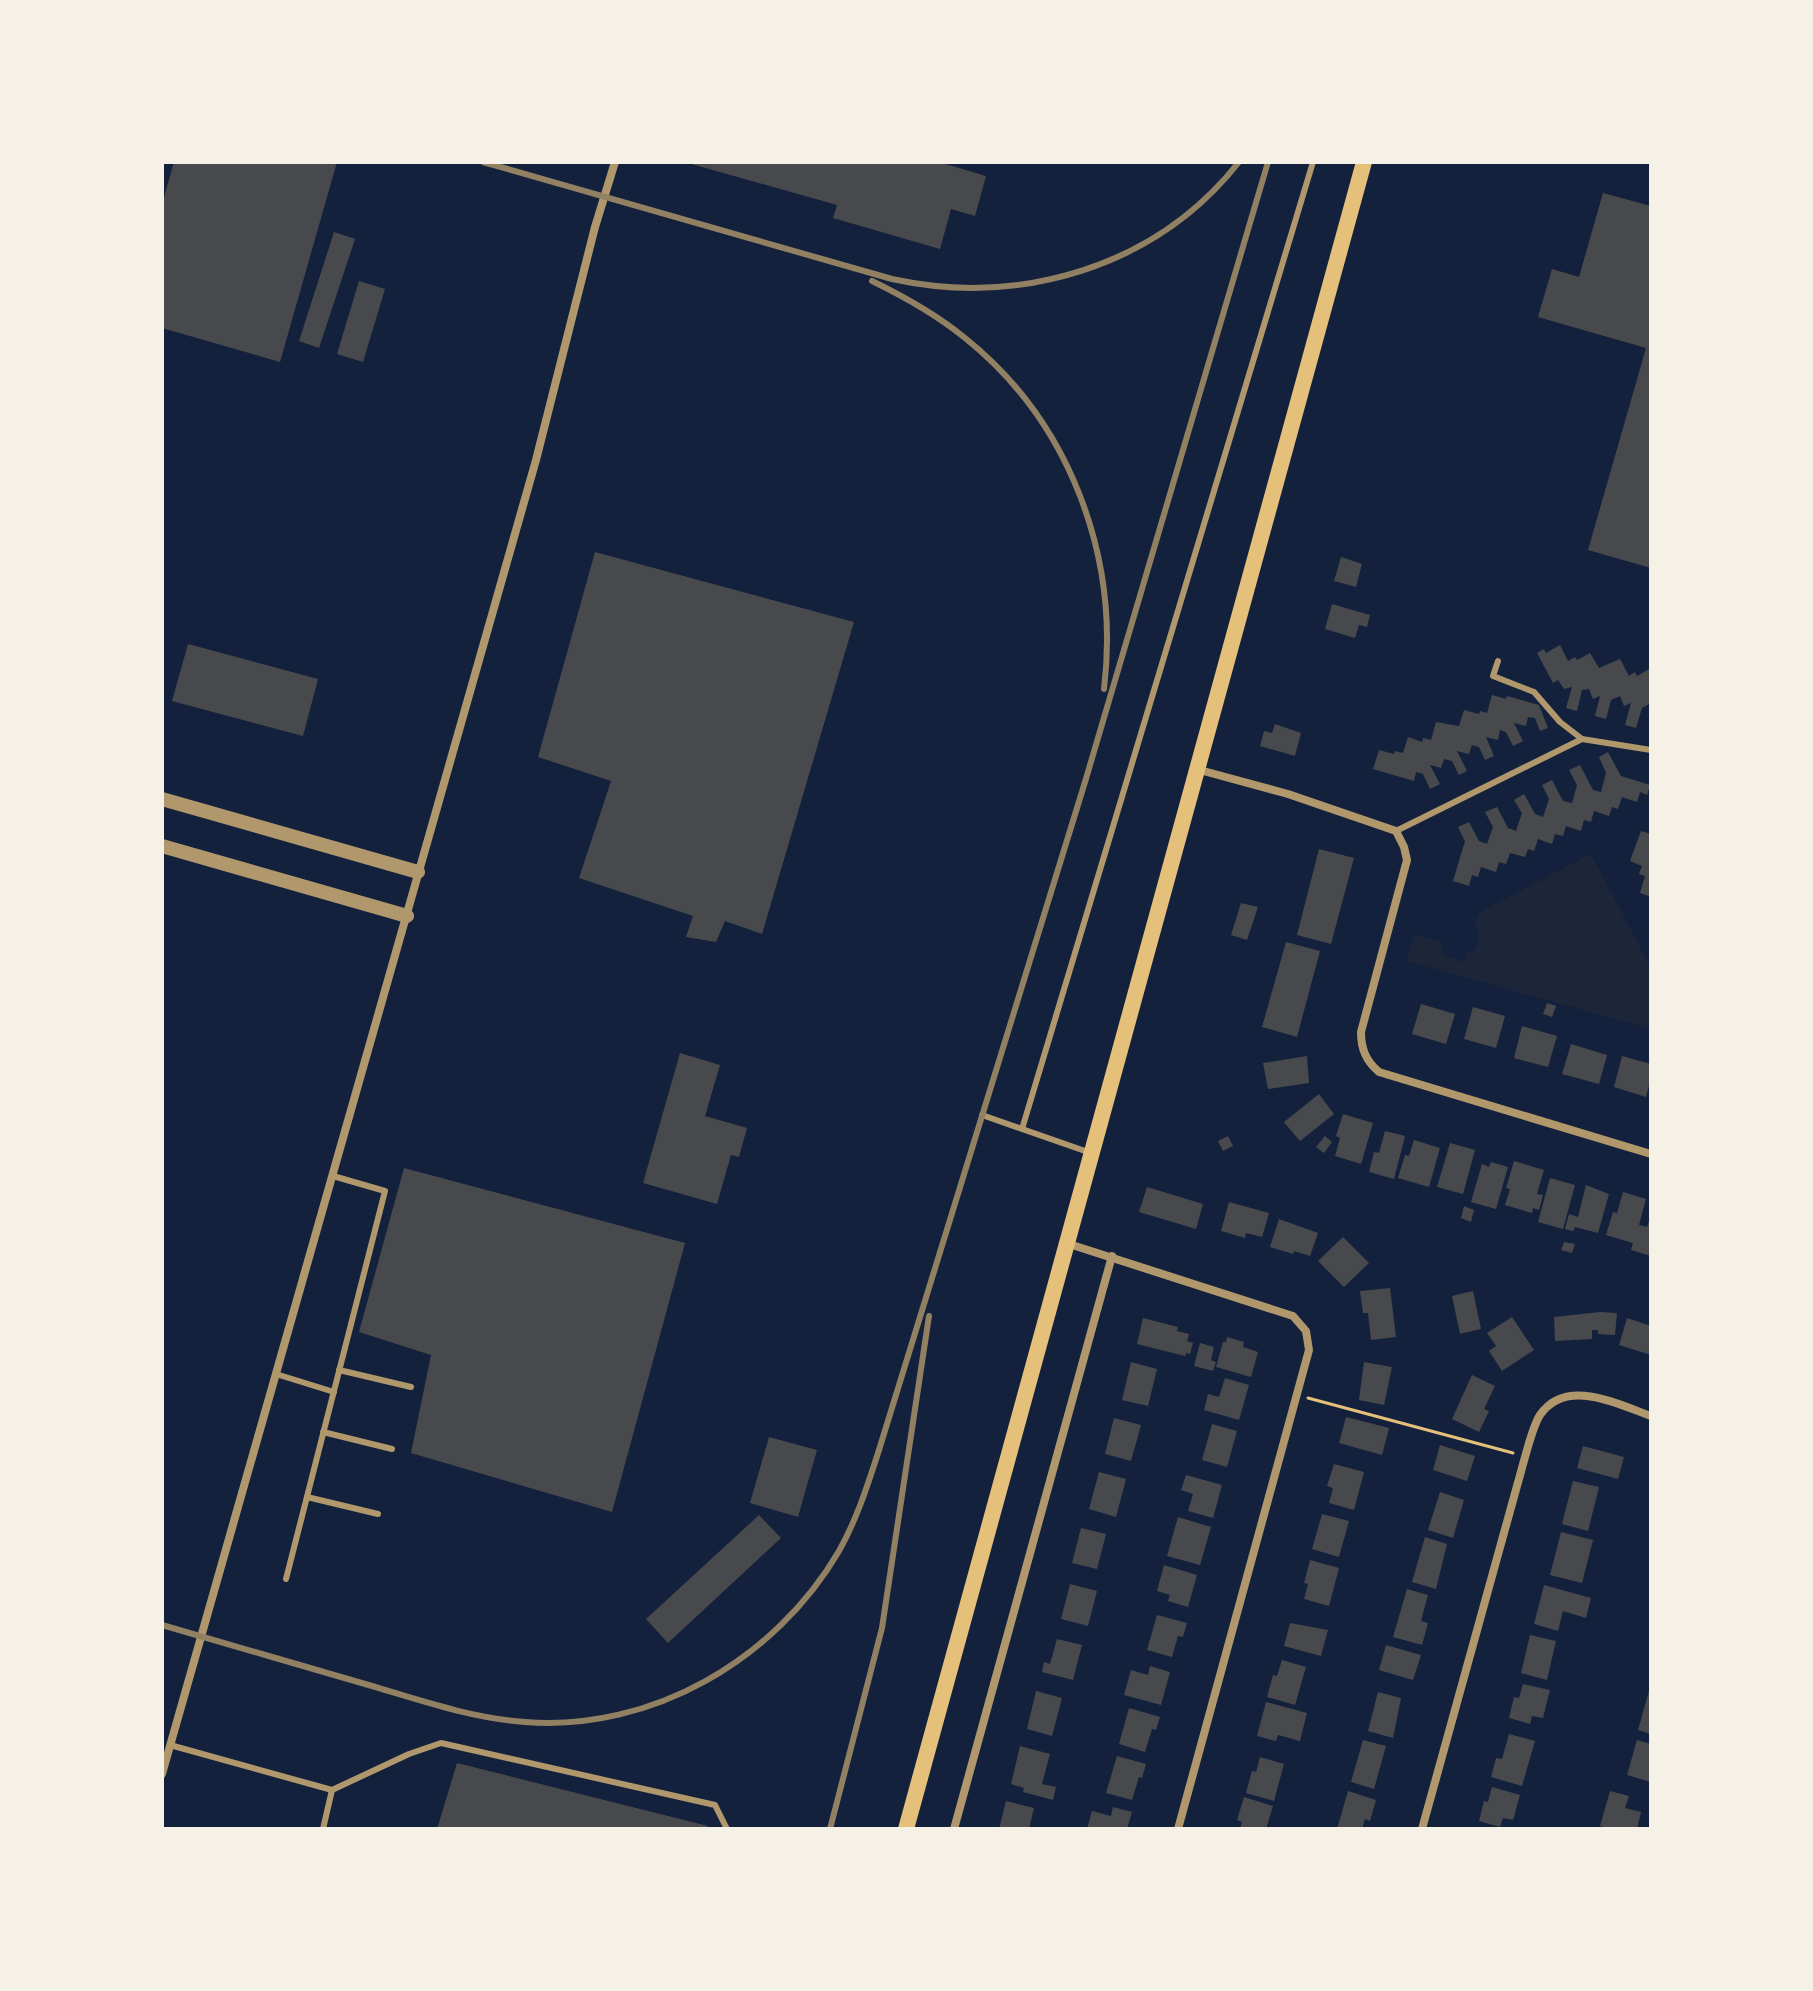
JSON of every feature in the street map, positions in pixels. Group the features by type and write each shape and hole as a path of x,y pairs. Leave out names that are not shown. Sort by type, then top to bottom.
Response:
{"main road":[{"path":"906,1829 1364,162"}],"street":[{"path":"162,1774 536,460 595,227 615,162"},
{"path":"1196,769 1261,786 1396,831 1407,860 1361,1032 1361,1046 1371,1065 1379,1072 1651,1154"},
{"path":"162,799 418,872"},
{"path":"162,846 407,916"},
{"path":"1066,1243 1293,1316 1306,1331 1309,1350 1178,1829"},
{"path":"954,1829 1112,1256"},
{"path":"1422,1829 1539,1416 1555,1399 1576,1394 1651,1416"}],"lane":[{"path":"1022,1129 1313,162"},
{"path":"1498,661 1493,676 1534,692 1560,722 1582,739 1651,750"},
{"path":"1396,831 1582,739"},
{"path":"982,1115 1091,1153"},
{"path":"286,1579 385,1191 333,1176"},
{"path":"339,1370 411,1387"},
{"path":"276,1374 334,1392"},
{"path":"323,1432 392,1449"},
{"path":"307,1497 378,1514"},
{"path":"170,1745 332,1790 409,1754 441,1743 715,1805 727,1829"},
{"path":"323,1829 332,1790"}],"path":[{"path":"1296,1395 1525,1457"}],"shaded area":[{"path":"1591,854 1651,968 1651,1029 1407,961 1414,934 1440,941 1443,944 1441,954 1464,962 1467,953 1476,950 1479,933 1475,927 1477,915"}],"building":[{"path":"174,162 337,162 280,362 162,328 162,204"},
{"path":"939,162 986,176 975,216 951,209 940,249 833,218 837,205 688,163"},
{"path":"1603,193 1651,206 1651,568 1588,550 1646,348 1538,317 1552,269 1579,277"},
{"path":"334,232 355,239 319,348 299,341"},
{"path":"359,281 385,289 363,362 337,354"},
{"path":"595,552 854,622 762,934 725,921 716,942 686,937 693,916 579,878 611,781 538,757"},
{"path":"1341,557 1362,564 1356,587 1334,581"},
{"path":"1332,604 1370,615 1367,627 1359,625 1355,638 1325,629"},
{"path":"188,644 318,679 303,736 172,701"},
{"path":"1560,645 1568,661 1590,653 1599,668 1620,659 1629,676 1635,672 1637,676 1649,669 1651,703 1642,708 1636,728 1625,725 1631,703 1624,706 1620,696 1611,700 1606,719 1595,716 1600,696 1593,699 1589,689 1582,690 1577,711 1566,708 1572,687 1564,689 1558,680 1553,683 1537,653 1544,649 1546,653"},
{"path":"1492,695 1539,705 1548,728 1540,731 1535,718 1528,717 1526,726 1514,723 1523,741 1513,746 1506,732 1500,730 1498,740 1486,737 1494,756 1485,760 1479,747 1472,745 1469,754 1457,751 1467,771 1459,775 1452,761 1444,759 1441,768 1430,765 1440,784 1430,789 1423,774 1416,772 1414,781 1373,769 1379,750 1403,753 1408,737 1422,742 1423,738 1431,740 1436,722 1459,726 1464,710 1487,713"},
{"path":"1275,724 1301,733 1295,756 1260,746 1264,731 1272,733"},
{"path":"1608,752 1621,776 1650,785 1647,795 1640,792 1637,802 1622,797 1618,809 1612,807 1609,816 1594,811 1591,822 1584,820 1581,831 1566,826 1563,836 1555,834 1552,844 1538,839 1534,851 1528,849 1525,857 1510,853 1506,864 1499,862 1496,872 1481,867 1478,877 1472,875 1469,886 1453,881 1465,841 1458,827 1469,822 1479,841 1487,844 1493,827 1485,812 1497,807 1508,828 1516,831 1522,813 1514,800 1524,794 1535,814 1543,817 1549,799 1542,785 1552,780 1563,801 1572,803 1577,785 1569,770 1580,765 1593,790 1601,792 1606,773 1599,757"},
{"path":"1641,831 1651,834 1651,897 1640,893 1645,876 1639,874 1642,866 1630,861"},
{"path":"1319,849 1354,858 1331,944 1297,935"},
{"path":"1241,903 1258,907 1247,940 1231,935"},
{"path":"1286,942 1320,951 1297,1037 1262,1027"},
{"path":"1547,1003 1556,1006 1552,1017 1543,1014"},
{"path":"1421,1004 1455,1014 1446,1044 1412,1034"},
{"path":"1473,1007 1505,1016 1496,1048 1464,1039"},
{"path":"1522,1026 1557,1036 1548,1067 1514,1058"},
{"path":"1571,1044 1607,1055 1599,1084 1562,1074"},
{"path":"680,1053 720,1065 705,1116 747,1128 739,1157 731,1155 717,1204 643,1183"},
{"path":"1307,1056 1309,1083 1268,1089 1263,1063"},
{"path":"1622,1056 1651,1064 1646,1097 1614,1087"},
{"path":"1319,1094 1334,1114 1300,1141 1284,1122"},
{"path":"1343,1114 1373,1123 1361,1164 1335,1156 1340,1138 1336,1136"},
{"path":"1385,1131 1405,1136 1394,1179 1369,1172 1374,1152 1379,1153"},
{"path":"1228,1136 1233,1146 1223,1151 1218,1141"},
{"path":"1325,1136 1332,1142 1324,1153 1316,1147"},
{"path":"1414,1140 1440,1148 1429,1187 1398,1178 1405,1155 1409,1156"},
{"path":"1450,1143 1475,1150 1463,1194 1437,1187"},
{"path":"1514,1161 1544,1170 1537,1194 1543,1195 1539,1210 1533,1208 1532,1213 1505,1205 1510,1189 1506,1188"},
{"path":"1491,1162 1508,1167 1496,1209 1471,1202 1482,1164 1489,1167"},
{"path":"404,1168 685,1243 612,1512 411,1453 431,1355 359,1332"},
{"path":"1550,1178 1575,1185 1563,1229 1538,1222"},
{"path":"1586,1185 1609,1194 1598,1233 1575,1227 1573,1231 1565,1229 1569,1214 1578,1217"},
{"path":"1147,1187 1203,1204 1196,1229 1139,1212"},
{"path":"1623,1192 1646,1199 1639,1225 1647,1227 1651,1215 1651,1256 1631,1250 1633,1243 1606,1235"},
{"path":"1229,1202 1269,1213 1262,1237 1246,1233 1245,1238 1221,1231"},
{"path":"1464,1206 1474,1210 1471,1222 1461,1218"},
{"path":"1279,1219 1318,1233 1310,1256 1270,1247"},
{"path":"1343,1237 1369,1263 1344,1287 1318,1261"},
{"path":"1564,1242 1575,1244 1572,1253 1561,1250"},
{"path":"1390,1288 1396,1337 1371,1340 1368,1313 1363,1313 1360,1291"},
{"path":"1473,1291 1481,1329 1460,1334 1452,1296"},
{"path":"1617,1313 1615,1335 1598,1334 1598,1330 1592,1330 1592,1339 1555,1341 1554,1317"},
{"path":"1512,1317 1534,1350 1502,1371 1489,1351 1496,1346 1487,1333"},
{"path":"1143,1318 1178,1327 1177,1331 1189,1334 1187,1341 1193,1343 1190,1354 1186,1353 1185,1356 1137,1344"},
{"path":"1627,1318 1651,1326 1651,1355 1619,1345"},
{"path":"1227,1337 1244,1342 1243,1347 1258,1352 1251,1377 1216,1367"},
{"path":"1200,1343 1214,1347 1211,1360 1216,1362 1213,1371 1194,1366"},
{"path":"1131,1362 1157,1369 1148,1406 1122,1400"},
{"path":"1364,1362 1392,1367 1384,1405 1359,1400"},
{"path":"1472,1375 1495,1386 1484,1409 1489,1411 1479,1432 1452,1419"},
{"path":"1225,1378 1249,1385 1239,1420 1204,1410 1208,1394 1219,1397"},
{"path":"1346,1417 1389,1428 1382,1455 1339,1443"},
{"path":"1114,1418 1141,1425 1131,1461 1105,1454"},
{"path":"1212,1424 1237,1431 1227,1467 1202,1460"},
{"path":"769,1437 817,1450 798,1517 750,1503"},
{"path":"1440,1445 1475,1456 1467,1481 1433,1470"},
{"path":"1583,1446 1624,1457 1618,1479 1577,1468"},
{"path":"1334,1464 1364,1472 1354,1510 1329,1503 1333,1488 1327,1486"},
{"path":"1099,1472 1126,1479 1116,1517 1089,1509"},
{"path":"1186,1475 1222,1485 1213,1518 1188,1511 1193,1494 1181,1490"},
{"path":"1573,1481 1599,1487 1588,1531 1562,1524"},
{"path":"1440,1492 1464,1500 1453,1538 1428,1530"},
{"path":"1322,1514 1349,1521 1339,1557 1312,1549"},
{"path":"759,1515 781,1538 668,1643 646,1619"},
{"path":"1178,1517 1211,1527 1200,1565 1167,1556"},
{"path":"1081,1528 1106,1534 1097,1569 1072,1563"},
{"path":"1561,1532 1593,1540 1582,1583 1550,1575"},
{"path":"1425,1537 1447,1544 1436,1589 1412,1582"},
{"path":"1310,1560 1339,1568 1329,1606 1304,1599 1308,1584 1304,1583"},
{"path":"1164,1565 1197,1575 1188,1607 1168,1601 1170,1595 1157,1591"},
{"path":"1070,1584 1097,1591 1088,1626 1061,1619"},
{"path":"1544,1585 1591,1598 1586,1618 1563,1611 1558,1631 1534,1624"},
{"path":"1407,1589 1428,1595 1421,1621 1428,1623 1422,1645 1393,1637"},
{"path":"1157,1615 1187,1623 1183,1637 1178,1636 1172,1657 1147,1650"},
{"path":"1290,1623 1328,1630 1321,1656 1284,1646"},
{"path":"1530,1635 1556,1641 1547,1680 1521,1673"},
{"path":"1057,1639 1082,1645 1073,1680 1042,1672 1044,1662 1050,1664"},
{"path":"1386,1645 1421,1655 1413,1680 1379,1670"},
{"path":"1282,1660 1306,1667 1295,1705 1267,1697 1273,1675 1277,1676"},
{"path":"1150,1666 1170,1672 1161,1705 1124,1695 1131,1670 1148,1675"},
{"path":"1523,1684 1550,1690 1543,1718 1532,1716 1530,1724 1509,1718 1514,1697 1519,1698"},
{"path":"1036,1691 1062,1698 1052,1736 1027,1729"},
{"path":"1378,1692 1401,1698 1393,1738 1368,1731"},
{"path":"1651,1692 1651,1734 1638,1730"},
{"path":"1266,1702 1307,1713 1300,1741 1278,1735 1276,1741 1257,1736"},
{"path":"1129,1708 1160,1717 1156,1730 1152,1729 1145,1752 1119,1744"},
{"path":"1509,1734 1535,1741 1522,1786 1491,1777 1496,1758 1502,1759"},
{"path":"1363,1740 1386,1746 1374,1789 1351,1782"},
{"path":"1637,1740 1651,1744 1651,1782 1627,1775"},
{"path":"1020,1746 1050,1754 1042,1784 1056,1787 1053,1800 1023,1792 1024,1788 1011,1784"},
{"path":"1117,1756 1146,1764 1132,1800 1106,1793"},
{"path":"1260,1757 1284,1764 1274,1801 1246,1793"},
{"path":"457,1763 708,1826 707,1829 437,1829"},
{"path":"1492,1787 1520,1795 1513,1820 1503,1818 1500,1827 1479,1821 1484,1801 1488,1802"},
{"path":"1348,1791 1376,1800 1370,1821 1365,1819 1362,1829 1337,1829"},
{"path":"1610,1791 1629,1796 1625,1808 1641,1812 1637,1829 1600,1826"},
{"path":"1244,1797 1273,1806 1266,1829 1240,1829 1242,1822 1237,1820"},
{"path":"1006,1801 1034,1808 1029,1829 999,1829"},
{"path":"1113,1807 1132,1812 1127,1829 1087,1829 1092,1811 1111,1816"}],"railway":[{"path":"483,162 892,279 941,286 989,287 1037,282 1083,270 1127,253 1168,229 1206,198 1239,162"},
{"path":"162,1625 466,1713 525,1722 572,1722 619,1715 664,1701 706,1681 745,1655 781,1625 813,1590 845,1539 879,1450 1085,782 1268,162"},
{"path":"872,281 920,307 965,338 1002,372 1033,410 1059,451 1080,496 1095,542 1104,590 1107,639 1104,689"},
{"path":"830,1829 882,1628 929,1316"}]}
